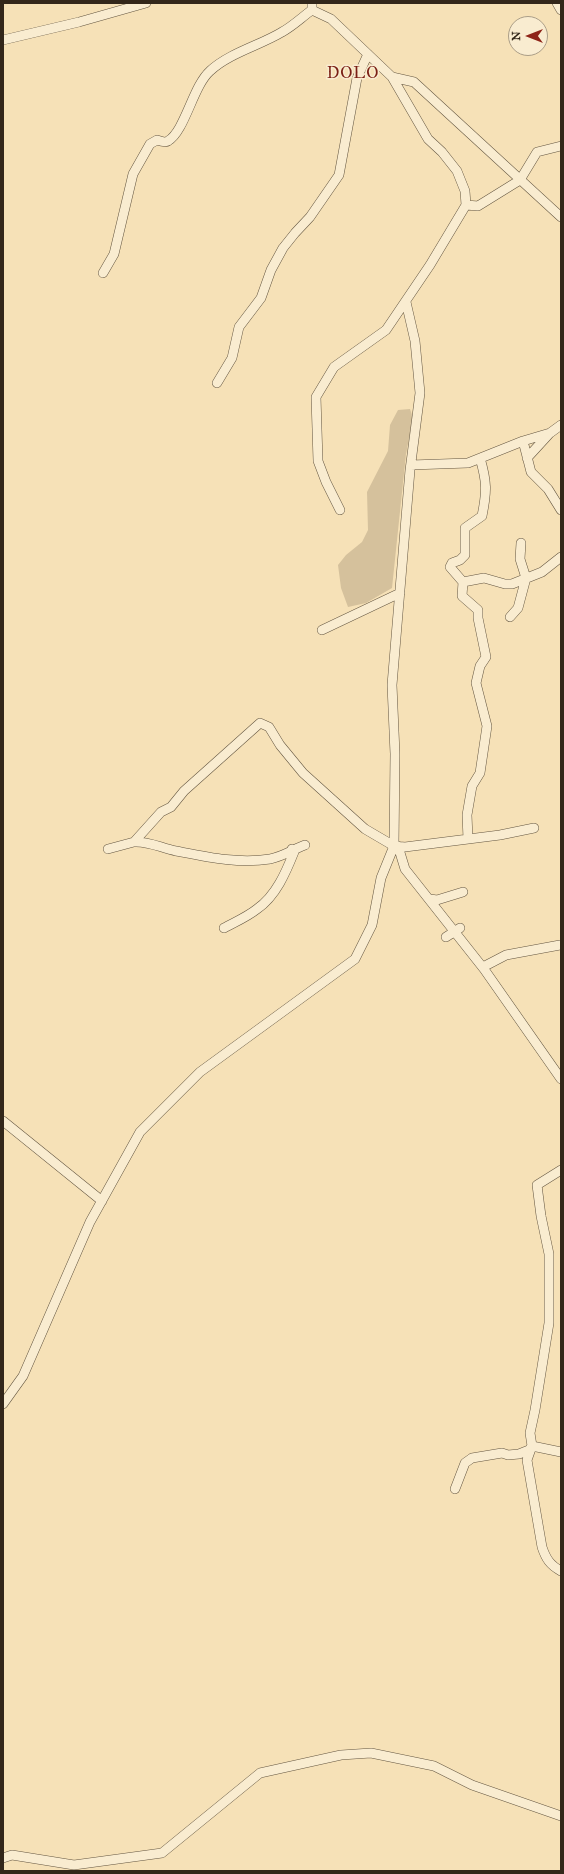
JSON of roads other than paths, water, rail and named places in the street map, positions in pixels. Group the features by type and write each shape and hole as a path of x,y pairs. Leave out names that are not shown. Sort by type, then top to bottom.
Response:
{"street":[{"path":"3,40 79,22 131,5 146,3"},
{"path":"557,3 561,10"},
{"path":"103,273 114,254 133,174 150,144 157,140 165,142 169,141 181,126 201,83 210,71 243,50 282,32 312,7 331,19 392,77 428,139 442,152 458,171 465,192 466,205 406,302 386,330 334,367 316,398 318,461 326,482 340,510"},
{"path":"217,383 232,358 238,326 261,298 271,270 283,248 310,217 339,175 357,78 368,54"},
{"path":"392,77 414,82 561,217"},
{"path":"466,205 478,206 520,180 538,152 561,146"},
{"path":"406,302 415,341 420,393 411,465 392,685 395,754 396,846 405,869 458,930 482,967 561,1079"},
{"path":"527,458 550,433 561,425"},
{"path":"411,465 468,463 523,441 550,433"},
{"path":"523,441 531,472 548,489 561,510"},
{"path":"468,839 467,815 472,786 480,773 487,726 476,683 480,666 486,657 478,618 478,610 462,596 462,582 450,567 452,563 460,560 465,555 465,528 482,516 486,498 486,481 480,458"},
{"path":"510,617 518,608 526,578 520,559 521,543"},
{"path":"462,582 484,578 505,584 512,584 542,572 561,557"},
{"path":"322,630 400,593"},
{"path":"134,842 161,812 171,807 184,791 260,723 269,727 280,745 303,773 340,807 365,829 396,846 500,835 534,828"},
{"path":"108,849 144,841 164,849 221,860 272,859 292,849 305,845"},
{"path":"3,1404 23,1376 90,1222 140,1132 200,1072 355,959 372,925 381,878 396,846"},
{"path":"224,928 258,909 270,897 287,868 294,852 292,849"},
{"path":"430,899 437,900 463,892"},
{"path":"446,937 458,930"},
{"path":"482,967 506,955 560,945"},
{"path":"3,1121 102,1201"},
{"path":"561,1170 537,1185 541,1216 549,1254 549,1323 536,1410 530,1433 532,1446 527,1460 542,1547 546,1558 552,1566 561,1571"},
{"path":"532,1446 561,1452"},
{"path":"455,1489 465,1462 472,1458 502,1453 508,1455 519,1454 529,1450 532,1446"},
{"path":"3,1858 12,1855 74,1865 162,1853 260,1774 342,1755 371,1754 434,1766 472,1785 561,1816"}],"district":[{"name":"DOLO","path":"353,74"}]}
